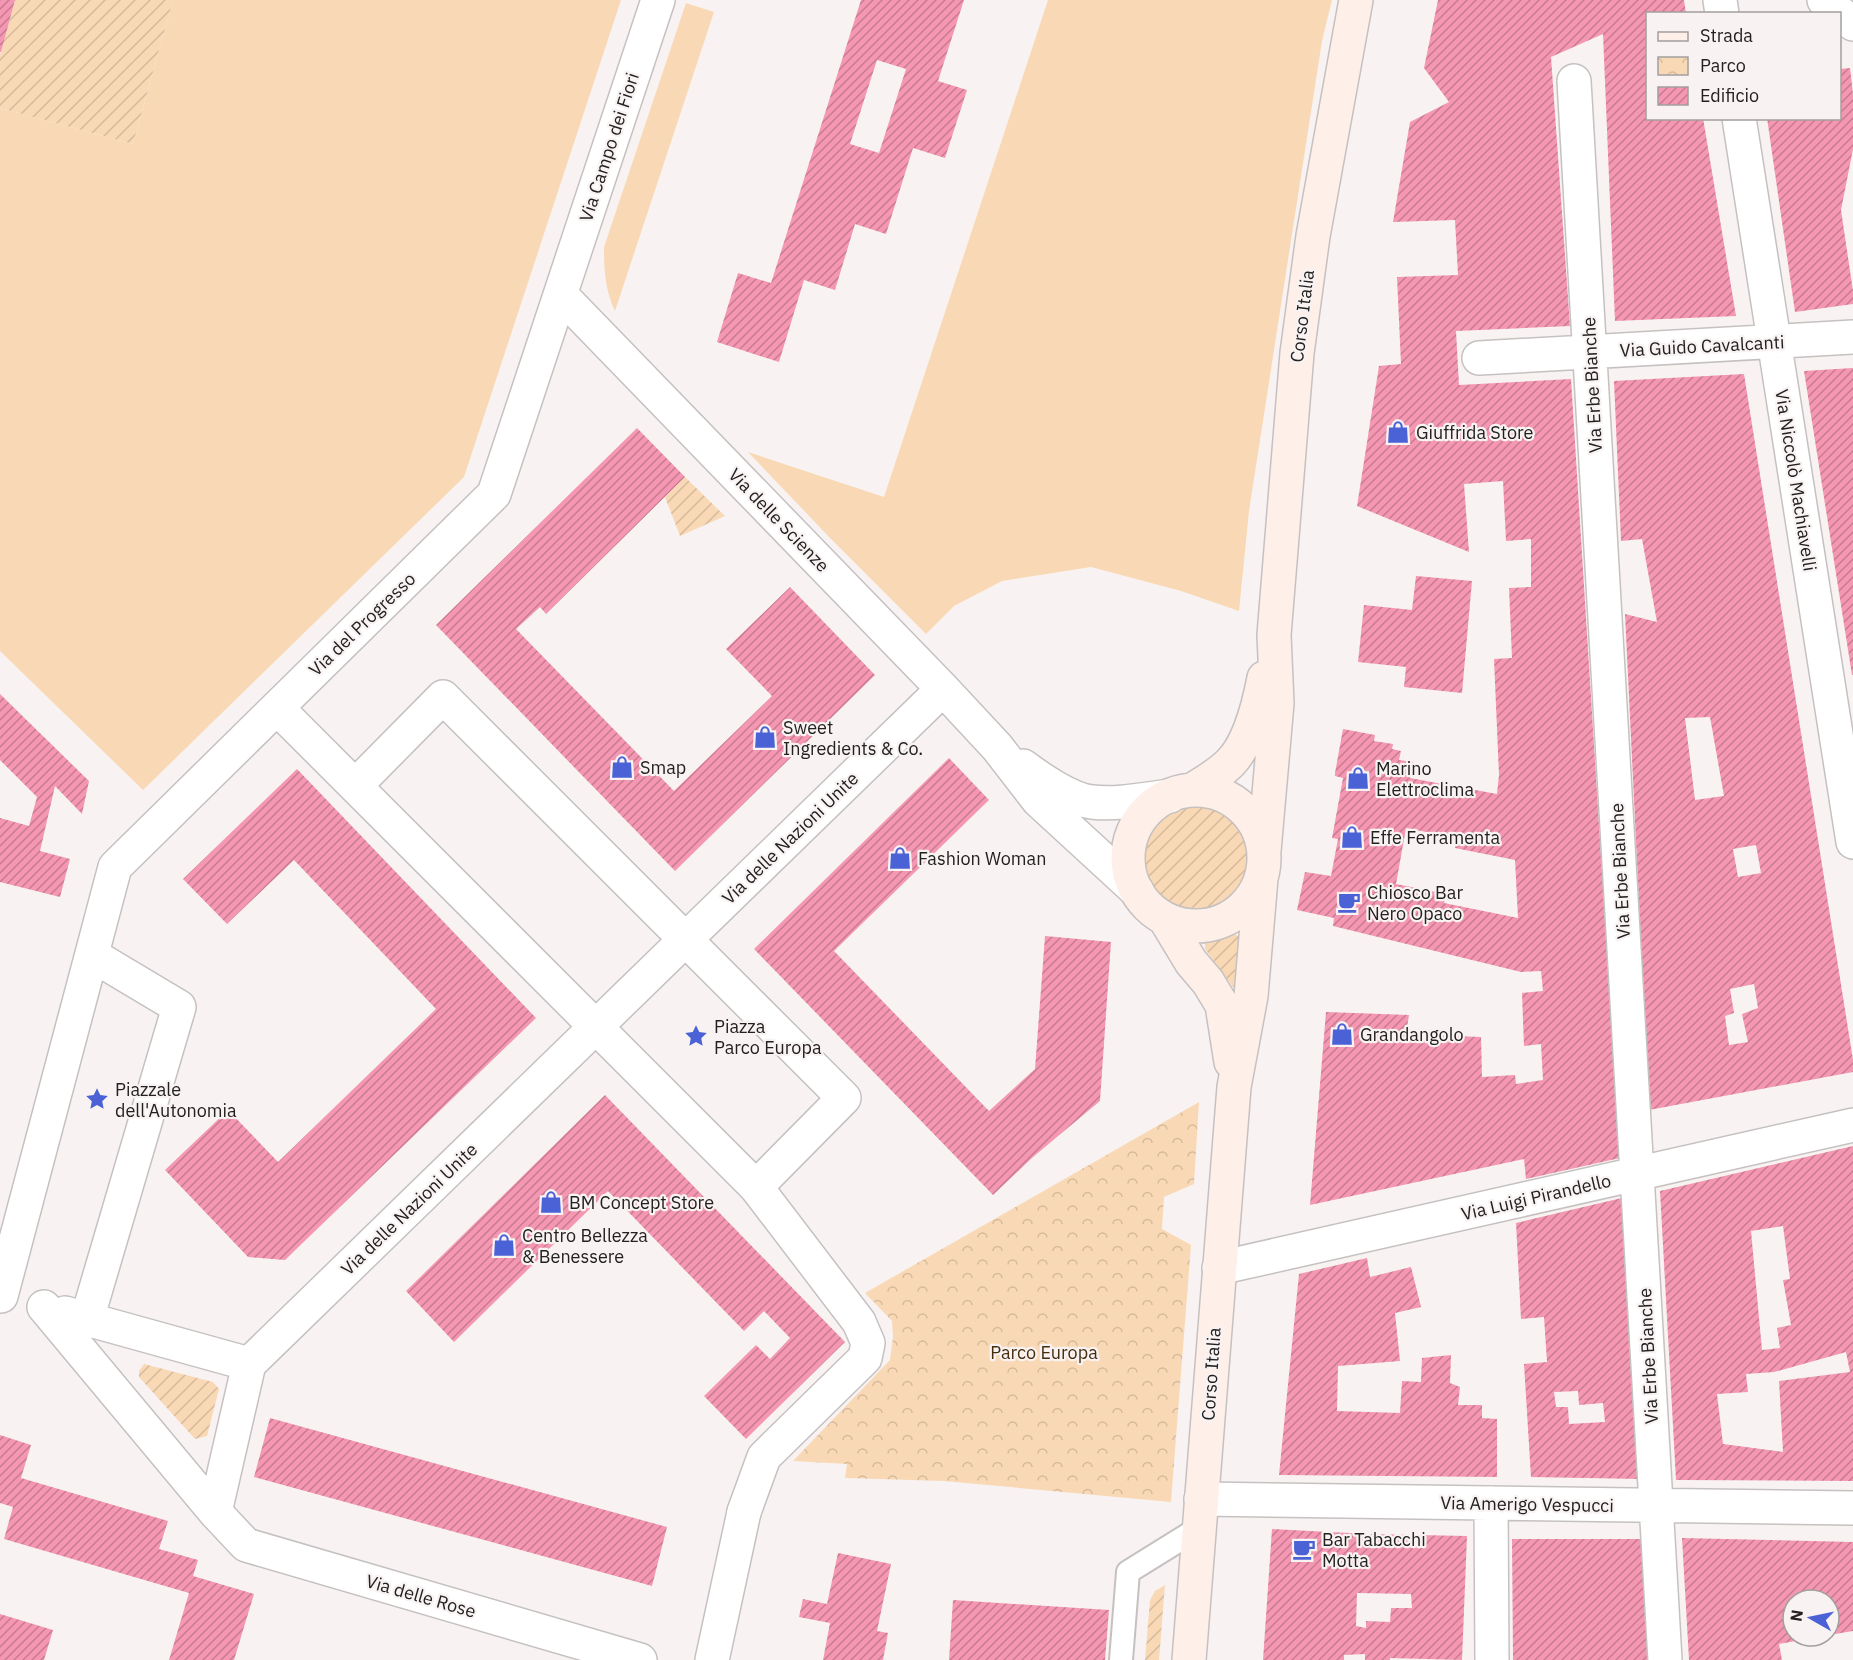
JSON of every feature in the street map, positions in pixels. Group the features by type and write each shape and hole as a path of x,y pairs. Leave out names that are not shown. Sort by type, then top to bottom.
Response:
{"main road":[{"name":"Corso Italia","path":"1274,635 1297,353 1312,236 1356,0"},
{"path":"1181,793 1217,794 1240,806 1260,834 1262,865 1253,896 1239,911 1223,921 1203,926 1184,925 1165,919 1149,907 1137,891 1130,873 1129,854 1133,836 1141,819 1154,805 1214,777 1231,762 1241,749 1259,702 1274,635"},
{"path":"1234,1087 1251,996 1258,930 1277,703 1274,635"},
{"path":"1165,919 1191,962 1208,982 1222,1005 1234,1087"},
{"name":"Corso Italia","path":"1189,1660 1234,1087"}],"street":[{"name":"Via Campo dei Fiori","path":"561,295 658,0"},
{"path":"1824,0 1838,12"},
{"path":"1841,14 1853,24"},
{"name":"Via Erbe Bianche","path":"1574,81 1665,1660"},
{"name":"Via Niccolò Machiavelli","path":"1738,120 1853,842"},
{"name":"Via delle Scienze","path":"561,295 997,747"},
{"name":"Via del Progresso","path":"0,1295 115,867 494,494 561,295"},
{"name":"Via Guido Cavalcanti","path":"1479,358 1853,338"},
{"name":"Via delle Nazioni Unite","path":"249,1364 943,689"},
{"path":"355,786 443,697 844,1098 756,1187"},
{"path":"277,708 756,1187 859,1322 868,1342 865,1358 764,1457 744,1512 712,1660"},
{"path":"997,747 1048,784 1090,802 1119,802 1181,793"},
{"path":"997,747 1038,800 1137,891"},
{"path":"87,1319 179,1007 92,955"},
{"name":"Via Luigi Pirandello","path":"1219,1268 1853,1125"},
{"path":"0,1295 249,1364 215,1512"},
{"name":"Via delle Rose","path":"44,1307 215,1512 246,1545 640,1660"},
{"path":"1491,1503 1492,1660"},
{"name":"Via Amerigo Vespucci","path":"1200,1514 1491,1503 1853,1508"}],"lane":[{"path":"1121,1660 1128,1572 1200,1514"}],"green space":[{"path":"15,0 173,0 133,144 0,108 0,55"},
{"path":"173,0 621,0 464,477 143,790 0,651 0,108 133,144"},
{"path":"1048,0 1332,0 1322,41 1249,511 1239,611 1181,591 1091,567 1002,581 954,606 926,634 748,452 884,497"},
{"path":"686,3 714,12 615,311 606,280 604,247"},
{"path":"685,477 725,516 680,536 665,497"},
{"path":"1196,807 1216,811 1232,822 1243,838 1247,858 1243,878 1232,894 1216,905 1196,909 1176,905 1160,894 1149,878 1145,858 1149,838 1160,822 1176,811"},
{"path":"1232,933 1241,941 1237,984 1233,987 1205,949 1205,941"},
{"name":"Parco Europa","path":"1199,1102 1194,1184 1164,1197 1162,1229 1191,1245 1171,1502 944,1481 845,1478 847,1464 793,1461 890,1360 893,1337 892,1321 865,1293"},
{"path":"144,1364 213,1382 219,1389 207,1436 195,1439 139,1377 139,1371"},
{"path":"1165,1585 1159,1660 1145,1660 1150,1600 1155,1591"}],"building":[{"path":"0,0 15,0 1,52 0,52"},
{"path":"861,0 964,0 938,81 967,90 945,158 913,148 886,234 855,224 835,290 804,280 779,362 717,342 738,273 771,283","holes":["877,60 906,69 879,153 850,144"]},
{"path":"1438,0 1684,0 1686,12 1646,12 1646,120 1703,120 1736,316 1615,321 1603,34 1551,57 1570,326 1456,331 1459,385 1571,379 1620,1158 1526,1179 1524,1159 1310,1205 1326,1012 1409,1015 1406,1034 1481,1037 1482,1077 1515,1075 1516,1084 1543,1080 1541,1044 1524,1046 1522,993 1543,991 1541,971 1521,972 1333,926 1334,918 1297,910 1305,872 1331,876 1338,839 1332,838 1343,778 1335,776 1335,773 1343,729 1375,735 1374,741 1393,744 1392,749 1401,751 1399,760 1413,762 1410,778 1497,794 1499,775 1494,659 1512,658 1509,588 1531,587 1531,539 1506,541 1503,481 1464,484 1469,552 1357,506 1379,366 1401,364 1397,277 1458,275 1455,220 1393,222 1410,122 1449,102 1424,68","holes":["1406,828 1456,838 1455,848 1515,860 1518,918 1444,903 1446,894 1396,884"]},
{"path":"1850,68 1853,94 1853,149 1841,210 1853,304 1795,312 1767,120 1841,120 1841,69"},
{"path":"1853,368 1853,675 1852,675 1804,371"},
{"path":"1744,374 1853,1060 1853,1072 1649,1110 1625,614 1657,622 1642,539 1621,541 1614,381","holes":["1710,717 1724,796 1695,800 1685,718","1756,845 1761,873 1738,877 1733,849","1754,984 1758,1008 1742,1014 1748,1042 1729,1045 1725,1016 1734,1013 1730,989"]},
{"path":"637,428 685,477 546,614 540,607 516,629 674,791 772,696 726,649 790,587 875,675 675,871 436,625"},
{"path":"1416,576 1472,581 1462,693 1404,687 1406,667 1358,662 1364,605 1412,610"},
{"path":"0,694 89,781 82,814 55,786 40,851 70,859 60,897 0,882 0,818 29,826 37,797 0,760"},
{"path":"949,758 989,800 834,951 989,1111 1035,1069 1045,936 1111,942 1100,1101 1033,1157 993,1195 754,949"},
{"path":"297,769 536,1018 285,1260 248,1257 165,1170 228,1110 278,1162 436,1009 294,860 227,924 183,879"},
{"path":"605,1095 845,1342 746,1439 704,1396 756,1345 770,1359 790,1338 764,1311 744,1331 608,1191 454,1342 406,1291"},
{"path":"1853,1146 1853,1481 1676,1480 1660,1191","holes":["1783,1226 1790,1279 1783,1280 1791,1325 1777,1328 1780,1348 1762,1350 1751,1231","1846,1352 1850,1372 1779,1381 1783,1452 1723,1444 1717,1394 1748,1392 1746,1374 1774,1372"]},
{"path":"1626,1197 1640,1479 1531,1477 1524,1364 1547,1362 1544,1317 1521,1319 1516,1223","holes":["1578,1391 1579,1405 1603,1403 1605,1422 1569,1424 1568,1407 1556,1407 1554,1392"]},
{"path":"1367,1258 1370,1277 1411,1267 1421,1307 1395,1313 1400,1361 1338,1366 1337,1411 1400,1413 1402,1381 1421,1382 1422,1358 1451,1355 1450,1383 1460,1387 1458,1405 1482,1405 1482,1418 1497,1419 1497,1477 1279,1475 1299,1274"},
{"path":"270,1418 667,1527 652,1586 254,1477"},
{"path":"0,1435 31,1445 21,1478 168,1521 159,1549 198,1560 193,1576 254,1594 234,1660 169,1660 189,1593 4,1539 13,1507 0,1503"},
{"path":"1272,1529 1467,1536 1462,1660 1390,1658 1390,1660 1365,1660 1365,1654 1344,1655 1344,1660 1263,1660","holes":["1357,1593 1411,1594 1412,1608 1391,1608 1390,1622 1366,1621 1366,1628 1356,1626"]},
{"path":"1682,1538 1853,1542 1853,1631 1841,1633 1841,1588 1781,1588 1781,1644 1779,1644 1782,1660 1689,1660"},
{"path":"1512,1539 1645,1539 1651,1660 1513,1660"},
{"path":"838,1553 891,1564 877,1631 888,1633 883,1660 823,1660 830,1623 799,1617 803,1599 827,1604"},
{"path":"953,1600 1109,1610 1105,1660 949,1660"},
{"path":"0,1614 53,1630 44,1660 0,1660"}],"place":[{"name":"Giuffrida Store","path":"1398,432"},
{"name":"Sweet Ingredients & Co.","path":"765,737"},
{"name":"Smap","path":"622,767"},
{"name":"Marino Elettroclima","path":"1358,778"},
{"name":"Effe Ferramenta","path":"1352,837"},
{"name":"Fashion Woman","path":"900,858"},
{"name":"Chiosco Bar Nero Opaco","path":"1349,902"},
{"name":"Grandangolo","path":"1342,1034"},
{"name":"Piazza Parco Europa","path":"696,1036"},
{"name":"Piazzale dell'Autonomia","path":"97,1099"},
{"name":"BM Concept Store","path":"551,1202"},
{"name":"Centro Bellezza & Benessere","path":"504,1245"},
{"name":"Bar Tabacchi Motta","path":"1304,1549"}]}
